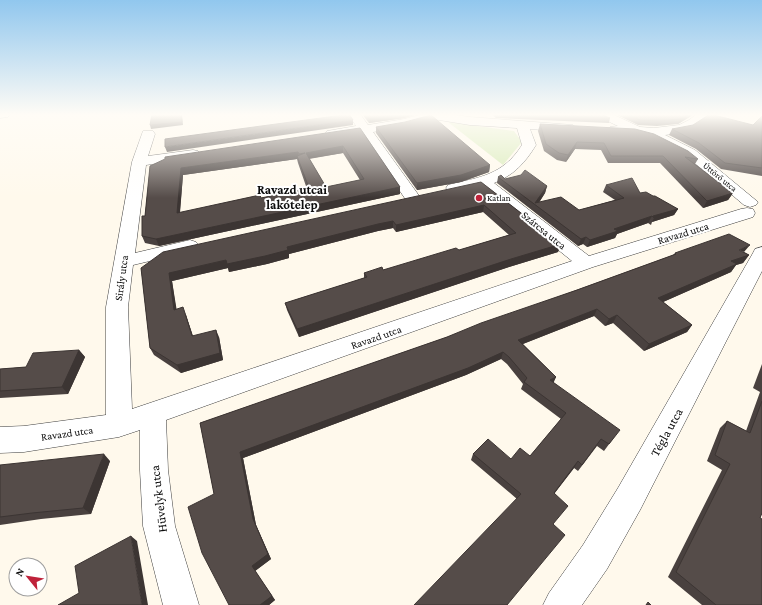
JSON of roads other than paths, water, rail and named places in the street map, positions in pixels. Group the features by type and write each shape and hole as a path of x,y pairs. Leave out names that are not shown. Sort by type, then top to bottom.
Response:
{"street":[{"name":"Sirály utca","path":"119,425 117,307 139,162 145,142"},
{"path":"375,142 418,196 483,182 503,174 516,165 529,145 528,142"},
{"name":"Úttörő utca","path":"671,142 690,153 755,209"},
{"path":"139,162 208,152"},
{"name":"Szárcsa utca","path":"483,182 586,263"},
{"name":"Ravazd utca","path":"0,440 24,439 119,425 586,263 755,209"},
{"path":"124,261 202,243"},
{"name":"Tégla utca","path":"561,605 595,557 629,499 762,253"},
{"name":"Hüvelyk utca","path":"153,414 154,470 160,526 181,605"}],"place":[{"name":"Katlan","path":"479,198"}],"district":[{"name":"Ravazd utcai lakótelep","path":"292,196"}]}
